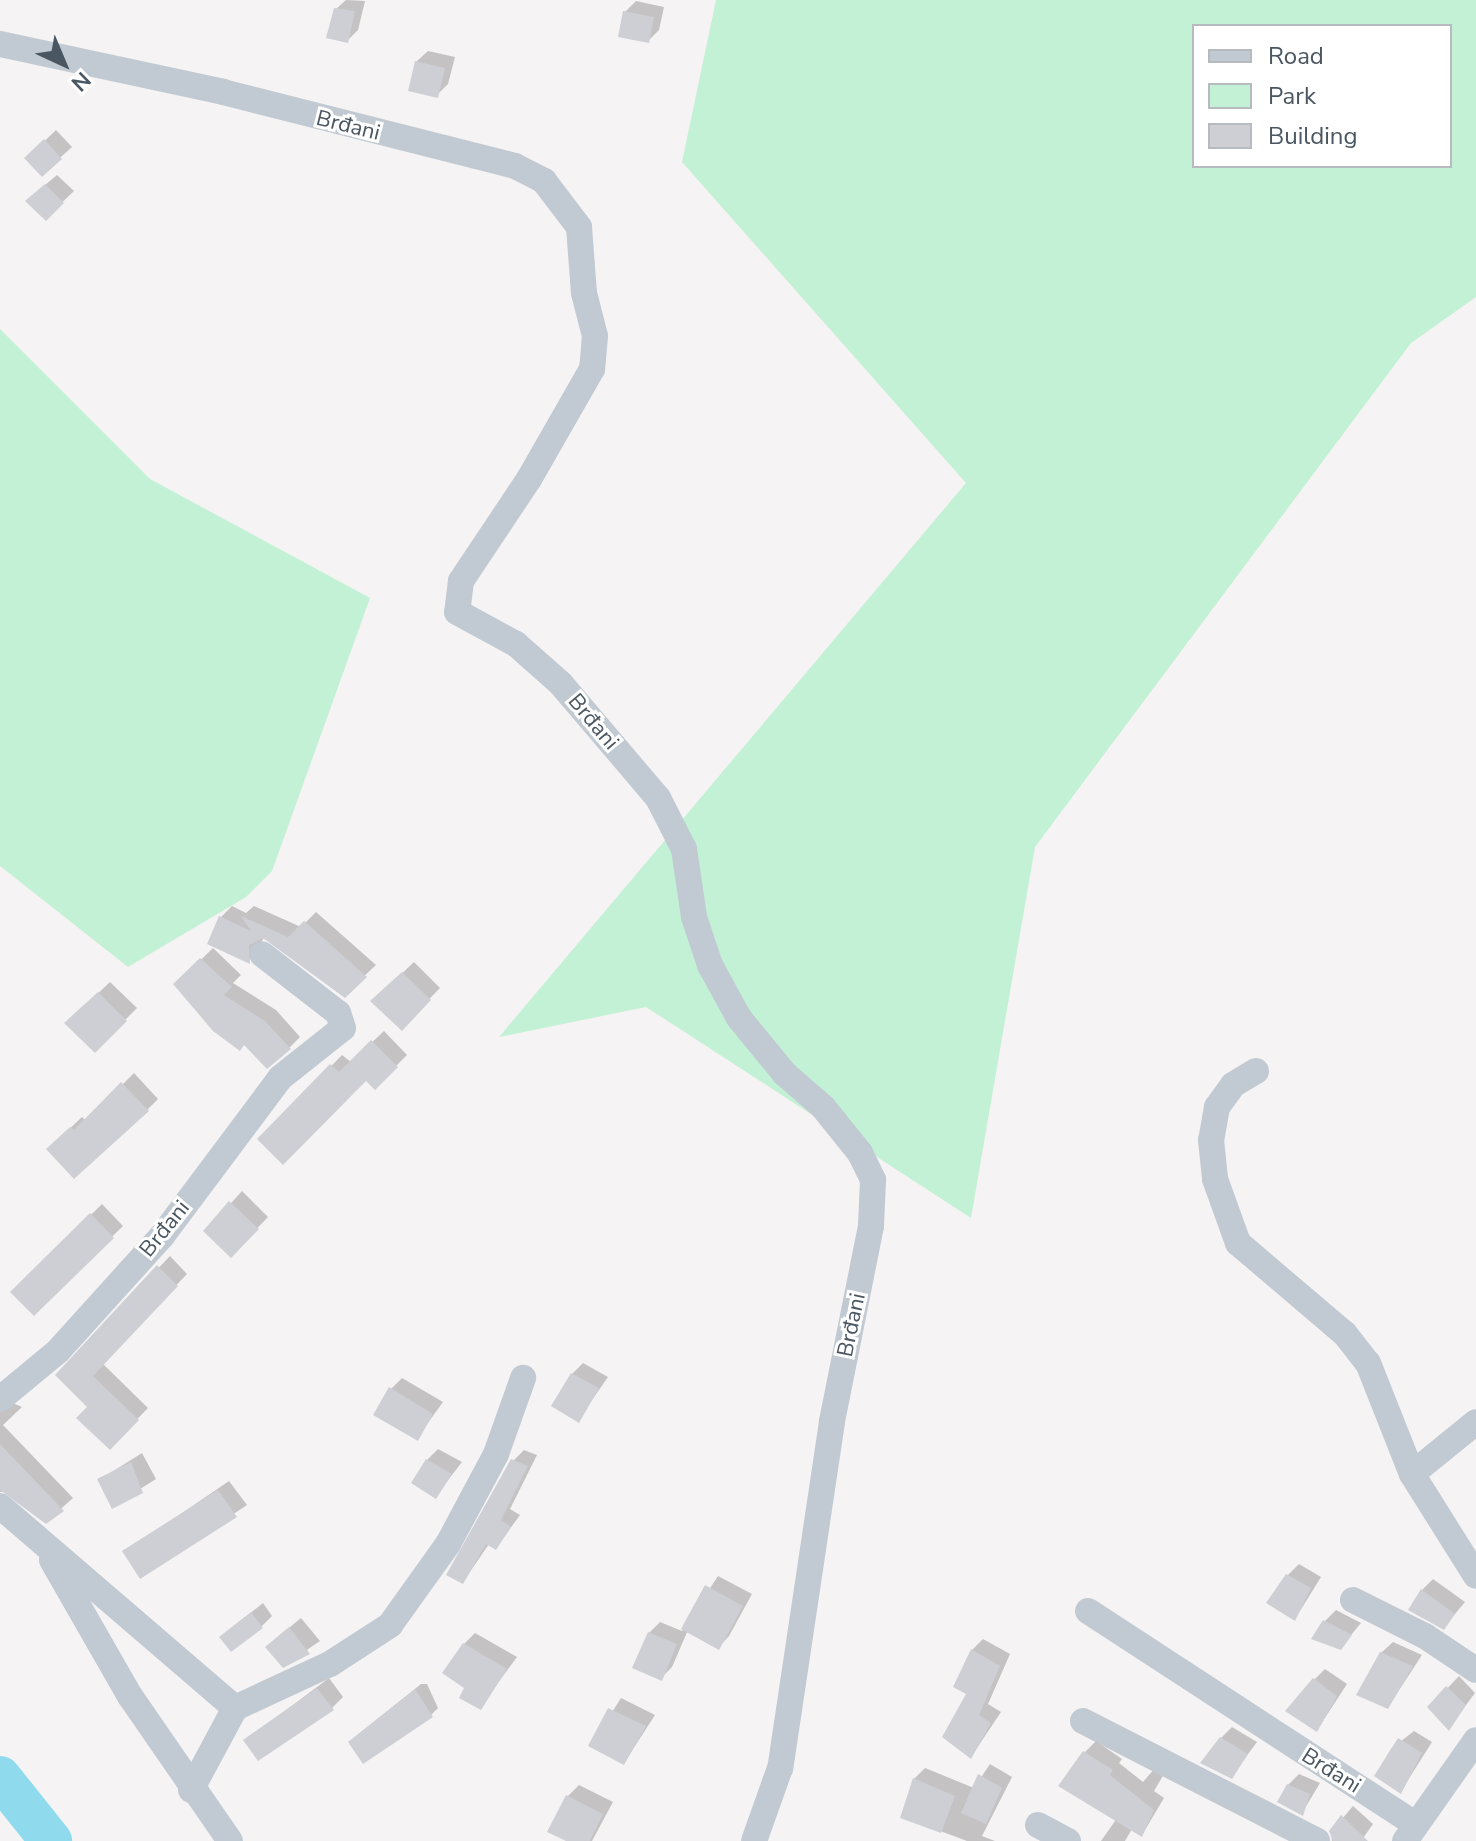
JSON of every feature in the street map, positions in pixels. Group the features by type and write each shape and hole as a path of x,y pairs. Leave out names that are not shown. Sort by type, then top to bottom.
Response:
{"street":[{"name":"Brđani","path":"0,44 223,92 515,166 544,181 579,227 584,293 595,336 592,369 529,479 461,581 457,612 516,644 561,684 658,798 684,849 694,917 710,965 739,1018 785,1074 823,1107 860,1153 873,1180 871,1226 832,1422 780,1768 754,1841"},
{"name":"Brđani","path":"0,1399 58,1351 162,1236 280,1078 343,1028 338,1013 262,954"},
{"path":"1256,1071 1233,1085 1215,1118 1215,1179 1229,1224 1238,1243 1345,1334 1368,1363 1412,1474 1476,1576"},
{"path":"191,1790 235,1708 330,1664 390,1625 448,1544 496,1454 523,1378"},
{"path":"1412,1474 1476,1422"},
{"path":"0,1506 46,1551 88,1578 235,1708"},
{"path":"46,1551 191,1790 230,1841"},
{"path":"1353,1600 1425,1636 1476,1670"},
{"name":"Brđani","path":"1088,1611 1410,1832 1476,1740"},
{"path":"1083,1721 1317,1841"},
{"path":"1038,1825 1068,1841"}],"green space":[{"path":"716,0 1476,0 1476,297 1411,343 1035,847 971,1218 646,1007 499,1037 966,483 682,162"},
{"path":"0,329 150,479 370,598 272,871 246,897 128,967 0,866"}],"building":[{"path":"334,8 355,11 348,43 326,38"},
{"path":"623,11 654,17 649,43 618,37"},
{"path":"415,61 445,68 438,98 408,91"},
{"path":"44,139 62,159 42,177 24,158"},
{"path":"45,184 64,203 46,221 25,201"},
{"path":"219,916 251,931 241,916 288,937 304,921 367,977 345,998 263,938 249,945 250,964 207,944"},
{"path":"200,958 232,987 224,995 265,1021 291,1049 267,1069 244,1045 240,1051 213,1031 173,984"},
{"path":"402,972 431,1000 402,1031 370,1001"},
{"path":"98,992 127,1021 95,1053 64,1023"},
{"path":"371,1040 398,1067 375,1090 366,1081 283,1165 257,1139 330,1064 339,1072"},
{"path":"121,1082 149,1111 74,1179 46,1149 70,1127 74,1130"},
{"path":"229,1201 259,1229 231,1258 203,1231"},
{"path":"90,1213 114,1238 34,1316 10,1292"},
{"path":"157,1265 178,1286 93,1376 139,1420 110,1450 76,1418 87,1407 55,1375"},
{"path":"571,1373 599,1388 579,1423 551,1406"},
{"path":"389,1387 433,1414 418,1441 373,1415"},
{"path":"0,1444 64,1511 46,1524 0,1490"},
{"path":"426,1459 452,1474 436,1499 411,1483"},
{"path":"511,1459 528,1466 501,1520 511,1527 496,1550 486,1544 463,1584 446,1575"},
{"path":"131,1462 143,1493 112,1509 97,1479"},
{"path":"218,1490 237,1517 140,1579 122,1551"},
{"path":"1286,1574 1311,1588 1295,1621 1266,1603"},
{"path":"705,1585 743,1606 719,1650 681,1629"},
{"path":"1421,1589 1455,1614 1444,1630 1408,1610"},
{"path":"251,1612 263,1628 231,1652 219,1637"},
{"path":"1323,1620 1352,1635 1341,1650 1311,1639"},
{"path":"289,1627 310,1654 283,1668 265,1647"},
{"path":"648,1632 677,1644 662,1681 632,1668"},
{"path":"463,1643 507,1669 481,1710 459,1698 464,1688 442,1673"},
{"path":"971,1649 1000,1666 979,1715 991,1723 971,1759 942,1737 966,1694 953,1687"},
{"path":"1380,1652 1413,1666 1388,1709 1356,1695"},
{"path":"1313,1678 1337,1696 1317,1732 1285,1711"},
{"path":"1446,1686 1466,1705 1449,1731 1427,1707"},
{"path":"317,1688 334,1710 258,1761 243,1740"},
{"path":"415,1689 433,1717 363,1764 348,1742"},
{"path":"608,1708 646,1726 624,1765 588,1746"},
{"path":"1220,1737 1248,1754 1232,1779 1200,1763"},
{"path":"1398,1738 1422,1753 1401,1794 1374,1776"},
{"path":"1083,1751 1113,1770 1110,1775 1154,1810 1142,1837 1058,1786"},
{"path":"978,1774 1002,1788 986,1824 961,1813"},
{"path":"913,1778 955,1796 941,1833 900,1818"},
{"path":"1287,1784 1310,1794 1303,1816 1277,1802"},
{"path":"566,1795 603,1814 590,1841 566,1841 547,1832"},
{"path":"1341,1815 1368,1841 1333,1841 1329,1831"}],"waterway":[{"path":"0,1777 51,1841"}]}
